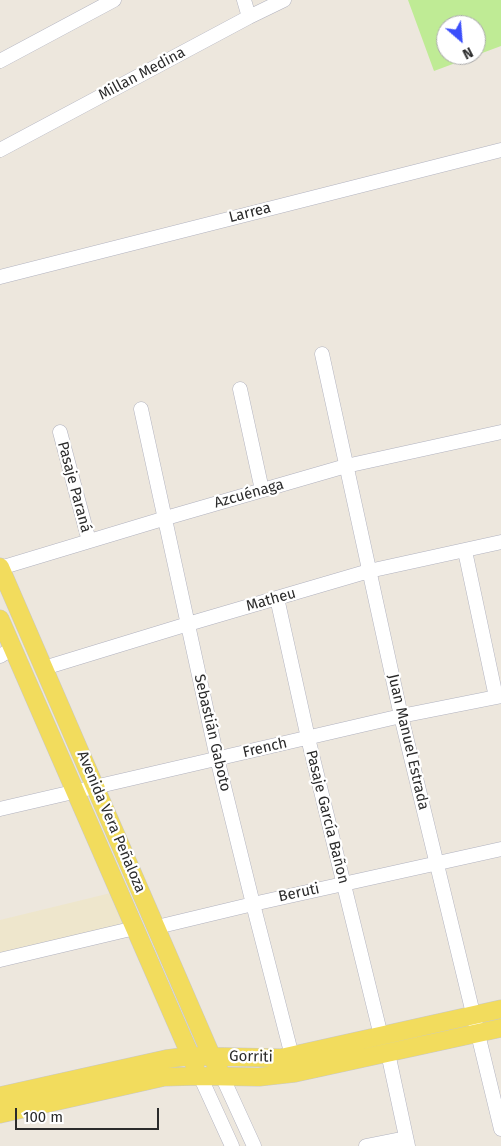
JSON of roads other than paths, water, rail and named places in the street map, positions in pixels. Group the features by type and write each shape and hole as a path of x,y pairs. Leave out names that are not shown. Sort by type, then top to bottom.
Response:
{"main road":[{"name":"Avenida Vera Peñaloza","path":"0,568 212,1057 222,1076"},
{"name":"Avenida Vera Peñaloza","path":"0,619 6,652 75,792 200,1076"},
{"name":"Gorriti","path":"0,1096 166,1059 190,1056 281,1058 501,1009"},
{"name":"Gorriti","path":"0,1114 164,1077 276,1077 501,1028"}],"street":[{"path":"0,61 114,0"},
{"path":"244,0 249,17"},
{"name":"Millan Medina","path":"0,150 284,0"},
{"name":"Larrea","path":"0,277 501,150"},
{"name":"Juan Manuel Estrada","path":"322,354 368,572 401,716 501,1129"},
{"path":"240,389 262,490"},
{"name":"Sebastián Gaboto","path":"140,409 166,518 218,758 292,1056"},
{"name":"Pasaje Paraná","path":"60,432 89,541"},
{"name":"Azcuénaga","path":"0,568 346,466 501,432"},
{"name":"Matheu","path":"44,668 368,572 501,542"},
{"path":"465,551 499,697"},
{"name":"Pasaje García Bañon","path":"277,598 308,738 382,1036"},
{"name":"French","path":"0,809 401,716 499,697"},
{"name":"Beruti","path":"157,927 501,849"},
{"path":"0,960 135,928"},
{"path":"366,1146 407,1142 388,1053"},
{"path":"200,1076 232,1146"},
{"path":"222,1076 254,1146"}]}
